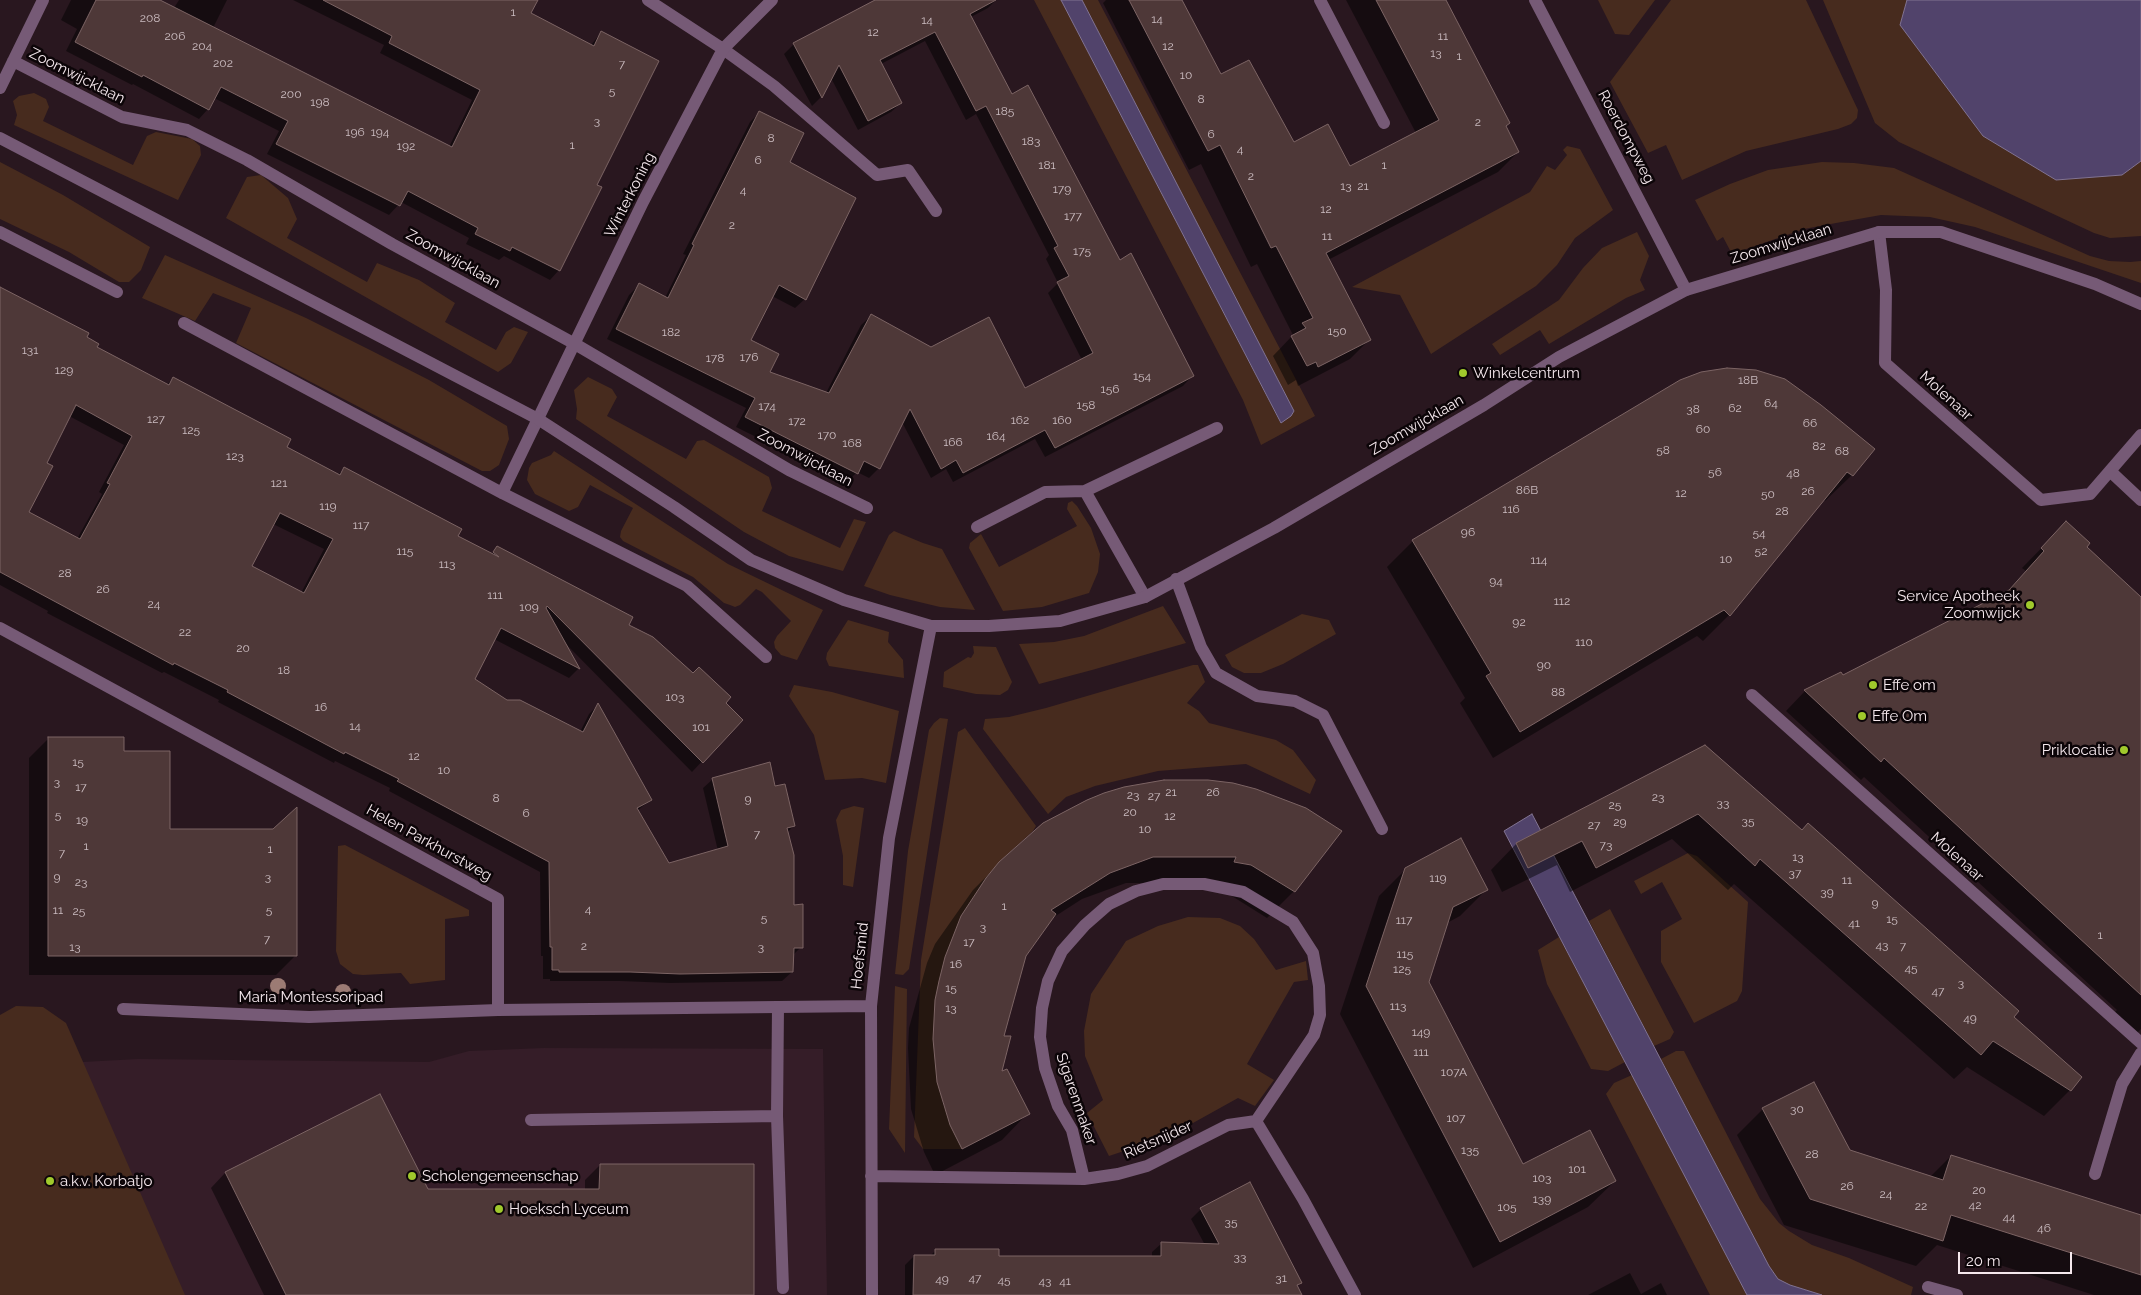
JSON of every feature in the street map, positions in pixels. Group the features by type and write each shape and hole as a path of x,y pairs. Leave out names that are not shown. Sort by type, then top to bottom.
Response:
{"street":[{"path":"0,88 43,0"},
{"path":"648,0 723,49 774,86 877,175 908,170 936,211"},
{"name":"Winterkoning","path":"538,419 643,202 723,49 772,0"},
{"path":"1320,0 1384,123"},
{"name":"Roerdompweg","path":"1535,0 1686,290"},
{"name":"Zoomwijcklaan","path":"13,61 122,117 187,130 216,144 401,249 575,344 789,470 867,508"},
{"name":"Zoomwijcklaan","path":"0,138 538,419 674,507 751,560 844,600 931,626 989,626 1060,621 1145,597 1274,528 1484,405 1559,357 1686,290 1879,232 1941,232 2095,284 2141,304"},
{"path":"0,232 117,292"},
{"name":"Molenaar","path":"1879,232 1886,290 1885,362 1941,414 2041,500 2090,494 2110,471"},
{"path":"184,323 502,493 687,586 766,657"},
{"path":"502,493 538,419"},
{"path":"977,527 1045,492 1085,492 1217,428"},
{"path":"2141,435 2110,471 2141,500"},
{"path":"1085,492 1145,597"},
{"path":"1176,579 1201,647 1216,672 1256,696 1295,701 1323,715 1382,829"},
{"name":"Hoefsmid","path":"872,1295 871,1006 889,838 931,626"},
{"name":"Helen Parkhurstweg","path":"0,628 498,899 498,1010"},
{"name":"Molenaar","path":"1752,695 2141,1043"},
{"name":"Sigarenmaker","path":"1084,1180 1072,1130 1058,1106 1045,1068 1040,1037 1042,1008 1048,981 1062,952 1084,925 1103,910 1136,891 1164,884 1204,884 1244,892 1293,922 1313,952 1319,986 1320,1016 1314,1035 1256,1121"},
{"path":"498,1010 871,1006"},
{"path":"778,1007 776,1116 783,1288"},
{"name":"Maria Montessoripad","path":"124,1009 309,1016 498,1010"},
{"path":"2095,1174 2122,1084 2141,1053"},
{"path":"531,1120 776,1116"},
{"path":"1256,1121 1303,1199 1355,1295"},
{"name":"Rietsnijder","path":"871,1176 1084,1180 1118,1174 1147,1166 1228,1125 1256,1121"},
{"path":"1928,1287 1957,1295"}],"shaded area":[{"path":"1034,0 1061,0 1280,422 1294,411 1082,0 1098,0 1315,416 1261,445 1243,400"},
{"path":"1061,0 1082,0 1294,411 1291,416 1281,423"},
{"path":"1598,0 1655,0 1629,35 1615,34"},
{"path":"1671,0 1806,0 1858,110 1857,118 1851,124 1838,129 1746,151 1682,180 1666,145 1648,153 1610,82"},
{"path":"1823,0 1907,0 1900,25 1983,136 2056,180 2122,175 2141,161 2141,236 2110,238 2094,233 1899,142 1875,123"},
{"path":"1907,0 2141,0 2141,161 2122,175 2056,180 1983,136 1900,25"},
{"path":"34,93 46,99 49,107 43,121 133,165 147,136 156,132 192,139 200,146 201,155 178,200 14,125 17,115 13,101 19,96"},
{"path":"1567,146 1580,149 1613,210 1575,238 1557,265 1536,286 1431,354 1400,295 1352,287 1530,192 1547,166 1555,170 1567,155 1563,150"},
{"path":"0,162 63,195 150,247 141,270 129,282 119,282 69,252 0,219"},
{"path":"1822,162 1854,163 1894,168 2090,256 2109,261 2141,261 2141,283 1975,227 1930,217 1881,215 1836,223 1804,229 1732,254 1723,237 1717,241 1695,200 1768,170"},
{"path":"261,175 288,198 297,219 287,238 367,282 377,263 419,280 455,303 445,322 496,350 506,332 514,327 528,332 511,363 498,372 226,218 247,177"},
{"path":"1637,232 1649,256 1640,280 1645,290 1626,298 1549,344 1540,330 1500,355 1492,344 1559,300 1583,268 1602,248"},
{"path":"165,255 306,318 429,380 507,426 509,439 499,465 490,471 482,471 236,343 251,308 213,293 195,321 142,298"},
{"path":"588,377 612,389 617,397 607,416 686,459 697,441 704,440 769,477 772,488 762,511 840,548 854,519 866,522 843,571 789,556 744,532 576,419 577,409 574,390"},
{"path":"554,451 728,564 823,610 797,660 781,655 775,648 774,642 777,636 791,621 762,592 756,589 740,605 735,607 724,603 693,577 623,541 620,537 621,531 633,508 590,485 578,507 569,511 535,494 527,480 529,468 532,463 551,455"},
{"path":"1072,501 1091,528 1100,554 1098,572 1089,593 1042,607 1003,611 969,548 970,543 981,534 999,567 1077,526 1067,509 1068,503"},
{"path":"894,531 942,549 975,610 940,607 890,595 864,586 889,535"},
{"path":"1163,606 1186,643 1039,684 1019,644 1054,642 1084,636"},
{"path":"1302,614 1329,620 1336,634 1283,664 1261,673 1244,673 1232,667 1225,655"},
{"path":"848,620 889,632 888,642 903,660 904,678 829,666 826,659 827,653"},
{"path":"973,646 996,647 1012,682 1008,690 1000,695 976,694 943,687 944,672 968,657 971,658 974,653"},
{"path":"1198,665 1205,682 1187,703 1199,711 1209,723 1276,740 1293,750 1316,780 1310,794 1246,764 1158,771 1095,786 1066,797 1048,814 983,729 985,719 1009,717 1046,708"},
{"path":"794,685 832,692 899,711 886,783 862,778 825,780 814,735 789,696"},
{"path":"940,718 948,719 909,969 903,975 895,974 908,851 929,730"},
{"path":"965,728 1036,826 999,862 986,878 961,916 945,957 935,1000 935,1062 943,1104 962,1149 923,1149 914,1137 921,960 958,732"},
{"path":"854,806 864,808 853,887 843,885 843,856 836,820 841,810"},
{"path":"1532,814 1769,1266 1778,1279 1790,1285 1822,1295 1747,1295 1504,831"},
{"path":"345,845 469,910 469,916 445,919 445,980 410,984 401,973 353,974 340,964 336,951 338,846"},
{"path":"1688,853 1697,856 1748,902 1742,991 1737,1001 1694,1023 1661,962 1661,931 1682,919 1662,882 1641,894 1634,881"},
{"path":"1610,909 1674,1032 1670,1039 1654,1046 1589,921"},
{"path":"1188,917 1220,918 1240,926 1254,939 1276,970 1306,961 1308,980 1294,982 1247,1064 1274,1080 1255,1106 1238,1098 1157,1143 1139,1146 1109,1156 1087,1113 1103,1100 1085,1056 1084,1031 1091,994 1126,941 1158,926"},
{"path":"1559,937 1625,1062 1608,1071 1591,1069 1547,984 1538,950"},
{"path":"895,986 907,989 905,1153 889,1129"},
{"name":"a.k.v. Korbatjo","path":"16,1006 43,1007 66,1023 185,1295 0,1295 0,1015"},
{"name":"Scholengemeenschap","path":"544,1048 823,1049 827,1295 0,1295 64,1063 138,1059 429,1062 469,1051"},
{"path":"1676,1051 1684,1051 1760,1199 1779,1223 1812,1245 1849,1258 1913,1287 1911,1295 1822,1295 1790,1285 1778,1279 1769,1266 1661,1059"},
{"path":"1632,1075 1747,1295 1710,1295 1606,1094 1614,1083"}],"building":[{"path":"96,0 160,0 452,147 480,90 389,43 392,36 323,0 538,0 531,13 594,46 601,31 659,61 597,185 602,187 560,271 512,247 510,251 475,234 478,228 408,191 400,206 276,144 288,121 221,87 209,110 75,42"},
{"path":"875,0 996,0 970,14 1012,94 1028,85 1120,260 1131,253 1194,376 1055,448 1045,430 963,473 956,460 941,469 910,409 880,469 864,461 858,474 745,417 755,398 616,329 639,283 668,298 694,245 692,244 759,111 804,133 790,162 856,198 806,300 779,285 751,340 779,354 770,372 829,393 871,314 931,347 989,317 1025,388 1093,353 1057,282 1069,276 1054,248 1058,246 986,106 976,111 935,32 880,60 902,103 868,121 839,65 822,98 793,43"},
{"path":"1129,0 1182,0 1221,74 1249,60 1294,142 1328,124 1350,166 1439,120 1376,0 1446,0 1510,123 1506,126 1519,152 1326,253 1371,340 1318,367 1316,362 1307,366 1291,336 1306,328 1302,323 1313,318 1276,246 1271,248 1220,145 1208,151"},
{"path":"0,287 89,333 87,337 99,344 97,347 169,385 173,377 291,439 287,447 340,475 344,467 462,529 458,536 499,557 493,552 497,546 633,617 629,625 653,637 693,673 699,667 731,697 726,703 743,720 703,763 547,606 546,608 580,669 501,628 475,679 507,700 520,700 583,732 598,703 652,800 637,808 669,863 728,846 712,778 770,762 775,786 785,784 795,826 787,828 794,855 794,905 803,904 803,948 794,948 793,972 680,974 559,972 559,970 552,970 549,862 397,781 399,779 345,752 344,754 227,692 228,690 174,663 173,665 0,572","holes":["76,405 132,436 107,483 110,484 80,539 29,512 53,466 47,463","280,513 333,539 304,593 252,566"]},
{"path":"1727,368 1756,370 1785,379 1821,405 1875,449 1853,476 1847,472 1730,616 1724,610 1520,732 1486,676 1491,673 1412,540 1680,380 1701,372"},
{"path":"2066,521 2090,543 2087,547 2141,597 2141,995 1884,758 1881,762 1804,690 1841,672 1843,675 2009,590 2044,551 2041,548"},
{"path":"48,737 124,737 124,751 170,751 170,829 273,829 297,807 297,956 48,956"},
{"path":"1705,745 1802,830 1808,823 2019,1011 2014,1017 2082,1077 2071,1091 1993,1041 1981,1055 1760,859 1755,866 1698,814 1596,868 1582,841 1528,868 1516,843"},
{"path":"1164,780 1208,780 1233,783 1256,789 1306,808 1342,831 1295,892 1251,865 1234,862 1236,857 1153,857 1110,873 1051,910 1056,914 1026,956 1004,1036 1011,1036 1002,1071 1007,1069 1030,1114 962,1149 950,1125 937,1082 933,1039 935,1000 939,981 945,957 961,916 999,862 1043,823 1104,793 1124,787"},
{"path":"1461,838 1488,890 1453,907 1429,982 1523,1164 1590,1130 1616,1181 1500,1242 1366,986 1405,868"},
{"path":"1814,1082 1850,1150 1943,1180 1951,1155 2141,1215 2141,1275 1951,1215 1943,1241 1810,1199 1762,1108"},
{"name":"Hoeksch Lyceum","path":"380,1094 428,1189 599,1189 600,1164 754,1164 754,1295 286,1295 225,1172"},
{"path":"1250,1182 1302,1283 1297,1285 1302,1295 913,1295 914,1255 935,1255 935,1249 999,1249 999,1256 1161,1256 1161,1242 1219,1244 1200,1208"}],"place":[{"name":"Winkelcentrum","path":"1463,373"},
{"name":"Service Apotheek Zoomwijck","path":"2030,605"},
{"name":"Effe om","path":"1873,685"},
{"name":"Effe Om","path":"1862,716"},
{"name":"Priklocatie","path":"2124,750"},
{"name":"Scholengemeenschap","path":"412,1176"},
{"name":"a.k.v. Korbatjo","path":"50,1181"},
{"name":"Hoeksch Lyceum","path":"499,1209"}]}
